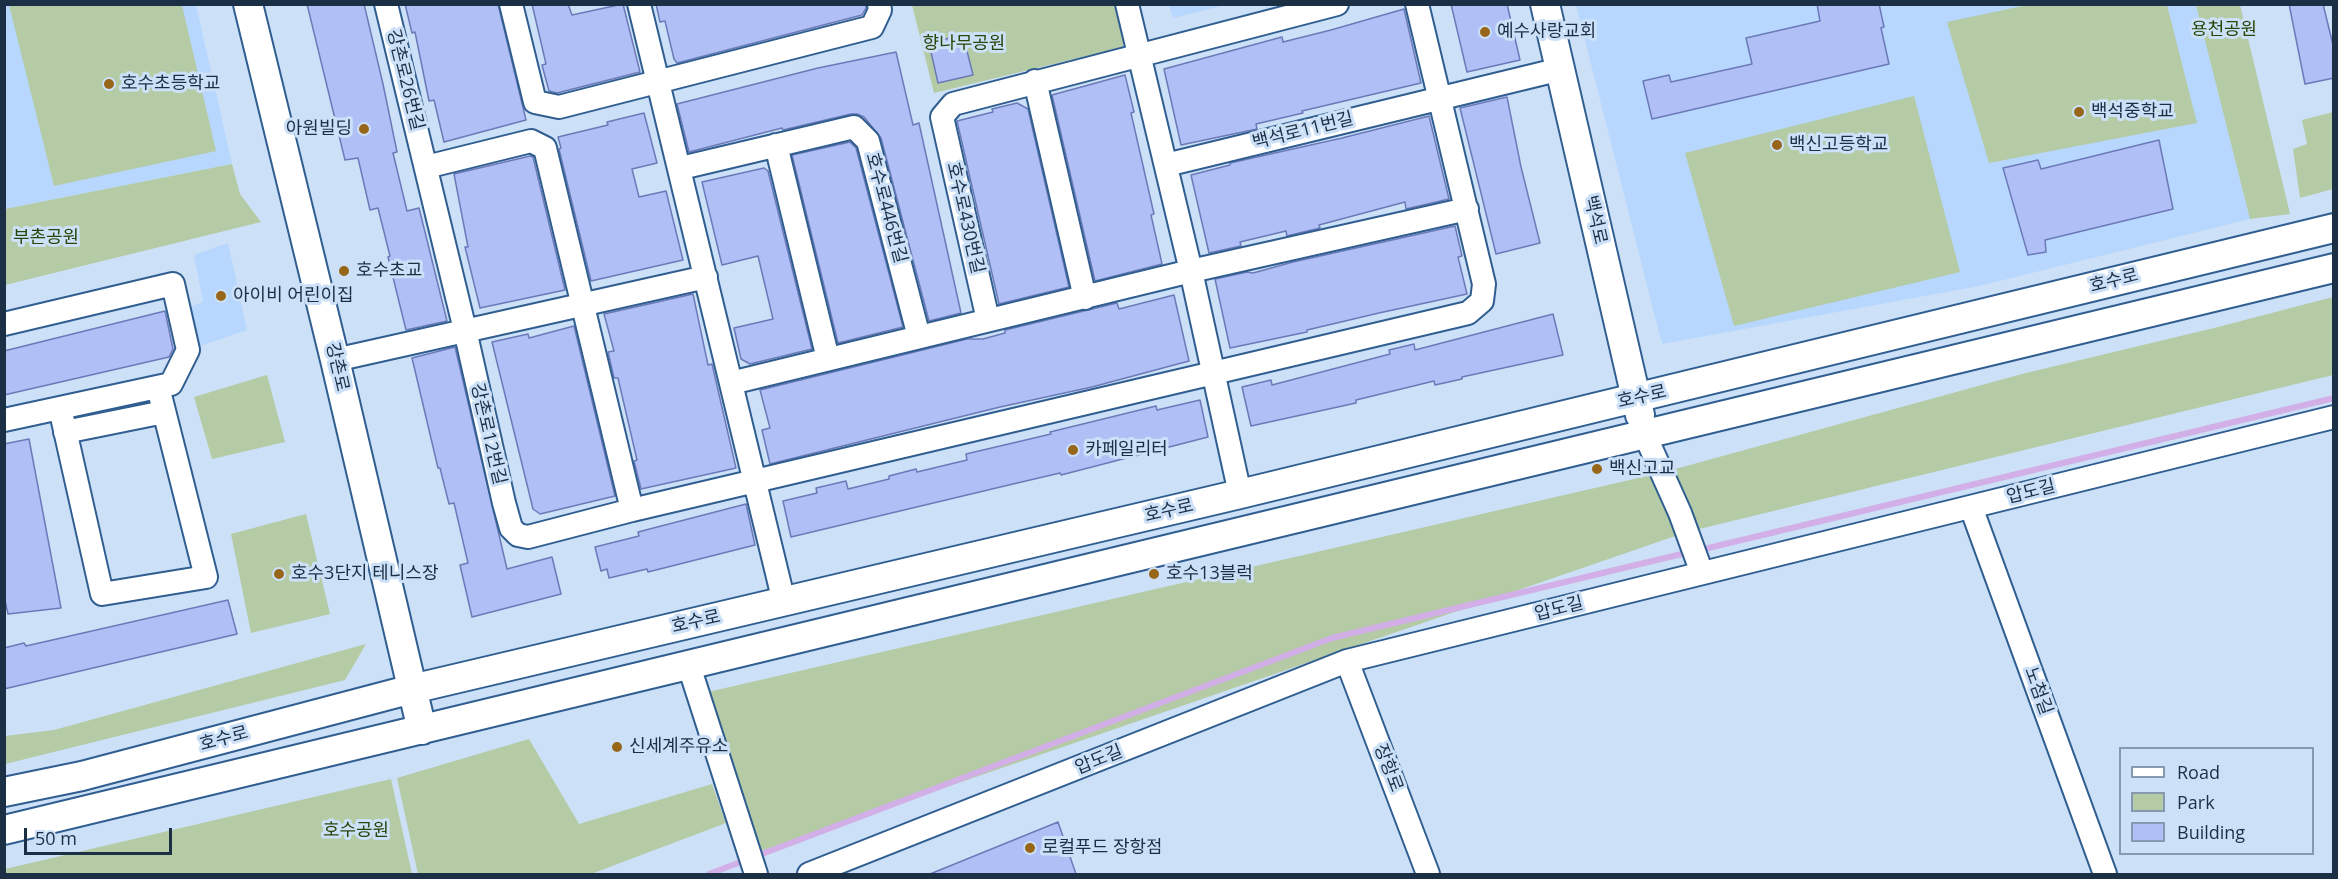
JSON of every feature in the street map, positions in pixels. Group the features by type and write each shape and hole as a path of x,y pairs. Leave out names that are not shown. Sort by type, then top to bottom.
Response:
{"main road":[{"name":"강촌로","path":"248,4 422,730"},
{"name":"백석로","path":"1545,4 1645,435"},
{"name":"호수로","path":"4,792 82,776 412,689 1240,494 2334,228"},
{"name":"호수로","path":"4,830 2334,268"}],"street":[{"name":"강촌로26번길","path":"386,4 425,161"},
{"path":"511,4 535,102 560,107 872,27 880,10 879,4"},
{"path":"639,4 681,168 784,602"},
{"path":"1127,4 1191,271 1240,494"},
{"name":"호수로430번길","path":"988,320 942,117 953,104 1337,4"},
{"path":"425,161 531,141 545,148 632,510 1468,314 1482,302 1484,284 1417,4"},
{"name":"백석로11번길","path":"1166,165 1561,69"},
{"path":"1035,81 1085,298"},
{"name":"호수로446번길","path":"681,168 854,127 868,141 919,337"},
{"path":"776,146 828,359"},
{"name":"강촌로12번길","path":"425,161 511,528 518,535 528,537 632,510"},
{"path":"731,383 1191,271 1467,209"},
{"path":"335,360 706,277"},
{"path":"4,324 173,284 188,350 171,384 4,420"},
{"path":"60,408 102,594 206,577 158,387"},
{"path":"65,432 164,412"},
{"name":"압도길","path":"809,874 1347,661 1699,567 1971,507 2334,417"},
{"path":"1645,435 1687,531 1699,567"},
{"name":"노첨길","path":"1971,507 2105,874"},
{"name":"장항로","path":"1347,661 1428,874"},
{"path":"689,666 756,874"}],"shaded area":[{"path":"1169,4 1226,5 1173,18"},
{"name":"호수초등학교","path":"5,5 196,5 232,164 5,209"},
{"path":"1576,5 2196,5 2250,219 1979,286 1662,344"},
{"name":"아이비 어린이집","path":"228,243 247,330 200,346 189,307 203,302 194,255"}],"green space":[{"name":"호수초등학교","path":"9,5 182,5 216,151 54,186"},
{"name":"향나무공원","path":"912,5 1114,5 1123,47 934,93"},
{"path":"2027,5 2167,5 2197,123 1989,163 1947,22"},
{"name":"용천공원","path":"2196,5 2240,5 2290,214 2250,219"},
{"path":"1914,96 1960,272 1734,326 1685,153"},
{"path":"2333,112 2333,189 2300,198 2293,149 2307,144 2302,120"},
{"name":"부촌공원","path":"232,164 240,194 261,222 5,285 5,209"},
{"path":"2333,297 2333,375 1691,531 1668,471 2022,374"},
{"path":"267,375 285,442 212,459 194,397"},
{"path":"1660,473 1684,533 752,854 708,692"},
{"name":"호수3단지 테니스장","path":"306,514 330,614 251,633 231,534"},
{"path":"366,644 345,680 5,764 5,736 54,730"},
{"path":"529,739 579,824 712,784 726,823 591,874 418,874 397,778"},
{"name":"호수공원","path":"391,779 412,874 5,874 5,869"}],"building":[{"path":"307,4 364,4 383,84 397,152 393,153 407,211 419,208 447,321 406,330 378,208 370,210 358,158 345,160"},
{"path":"405,4 498,4 526,120 444,142 434,100 429,101 415,32 412,33"},
{"path":"532,4 568,4 572,15 623,4 640,72 557,93 549,91 542,65 546,64"},
{"path":"656,4 866,4 866,8 862,15 677,63 665,21 660,22"},
{"name":"예수사랑교회","path":"1451,4 1507,4 1520,60 1467,72"},
{"path":"1817,4 1879,4 1884,27 1881,28 1889,64 1652,119 1643,81 1669,75 1671,82 1752,64 1746,38 1820,21"},
{"path":"2289,4 2323,4 2334,49 2334,78 2305,84"},
{"path":"1404,9 1421,83 1302,111 1303,113 1256,124 1257,129 1181,145 1164,69 1282,37 1283,42 1331,30"},
{"path":"963,35 973,75 938,83 929,43"},
{"path":"896,52 913,125 919,123 961,313 929,321 881,138 864,117 851,114 783,130 782,128 689,152 677,104 818,68"},
{"path":"1125,75 1162,264 1095,281 1052,95"},
{"path":"1507,97 1540,243 1496,254 1460,108"},
{"path":"1017,103 1028,109 1069,287 999,304 957,121"},
{"path":"644,113 657,163 632,169 639,197 666,191 683,260 591,281 558,137 608,125 607,122"},
{"path":"1429,116 1449,199 1406,209 1405,202 1319,225 1320,228 1287,236 1286,231 1240,242 1241,246 1209,253 1191,175 1230,165 1230,163"},
{"path":"2159,140 2173,209 2045,240 2046,252 2028,255 2003,168 2038,160 2041,169"},
{"path":"850,142 856,148 903,327 838,343 792,155"},
{"path":"533,157 565,290 480,308 465,247 468,247 454,174"},
{"path":"764,168 768,171 812,349 750,364 741,359 734,328 773,319 758,256 722,265 702,182"},
{"path":"1455,226 1462,256 1458,257 1467,294 1230,348 1215,279 1247,272 1253,273"},
{"path":"693,294 708,365 712,364 736,468 641,489 634,461 637,460 618,378 614,378 608,352 614,351 604,314"},
{"path":"1174,295 1189,361 1092,387 1000,407 770,464 762,430 770,428 760,390 967,339 983,339 1005,333 1005,330 1117,303 1119,309"},
{"path":"165,311 173,349 169,357 4,395 4,351"},
{"path":"1553,314 1563,355 1435,385 1434,381 1356,400 1356,403 1251,426 1242,387 1271,380 1272,385 1390,354 1389,350 1414,344 1415,350"},
{"path":"574,326 615,496 540,514 533,509 492,342 528,334 529,338"},
{"path":"455,347 507,569 552,557 561,594 472,617 460,565 468,563 454,503 449,504 440,468 438,468 412,358"},
{"path":"1200,400 1208,437 1061,475 1060,473 791,537 783,501 817,493 816,488 846,481 848,489 889,479 889,476 916,469 917,472 967,460 966,454 1051,434 1050,432 1156,406 1157,410"},
{"path":"29,439 61,608 8,614 4,596 4,444"},
{"path":"746,504 755,545 648,572 647,569 609,578 607,569 601,571 595,547 639,536 638,532"},
{"path":"228,600 237,634 4,689 4,648 24,643 26,646"},
{"name":"로컬푸드 장항점","path":"1058,822 1076,874 930,874"}],"waterway":[{"path":"1700,550 2334,398"},
{"path":"709,874 1332,638 1690,552"}],"place":[{"name":"예수사랑교회","path":"1485,32"},
{"name":"호수초등학교","path":"109,84"},
{"name":"백석중학교","path":"2079,112"},
{"name":"아원빌딩","path":"364,129"},
{"name":"백신고등학교","path":"1777,145"},
{"name":"호수초교","path":"344,271"},
{"name":"아이비 어린이집","path":"221,296"},
{"name":"카페일리터","path":"1073,450"},
{"name":"백신고교","path":"1597,469"},
{"name":"호수3단지 테니스장","path":"279,574"},
{"name":"호수13블럭","path":"1154,574"},
{"name":"신세계주유소","path":"617,747"},
{"name":"로컬푸드 장항점","path":"1030,848"}]}
